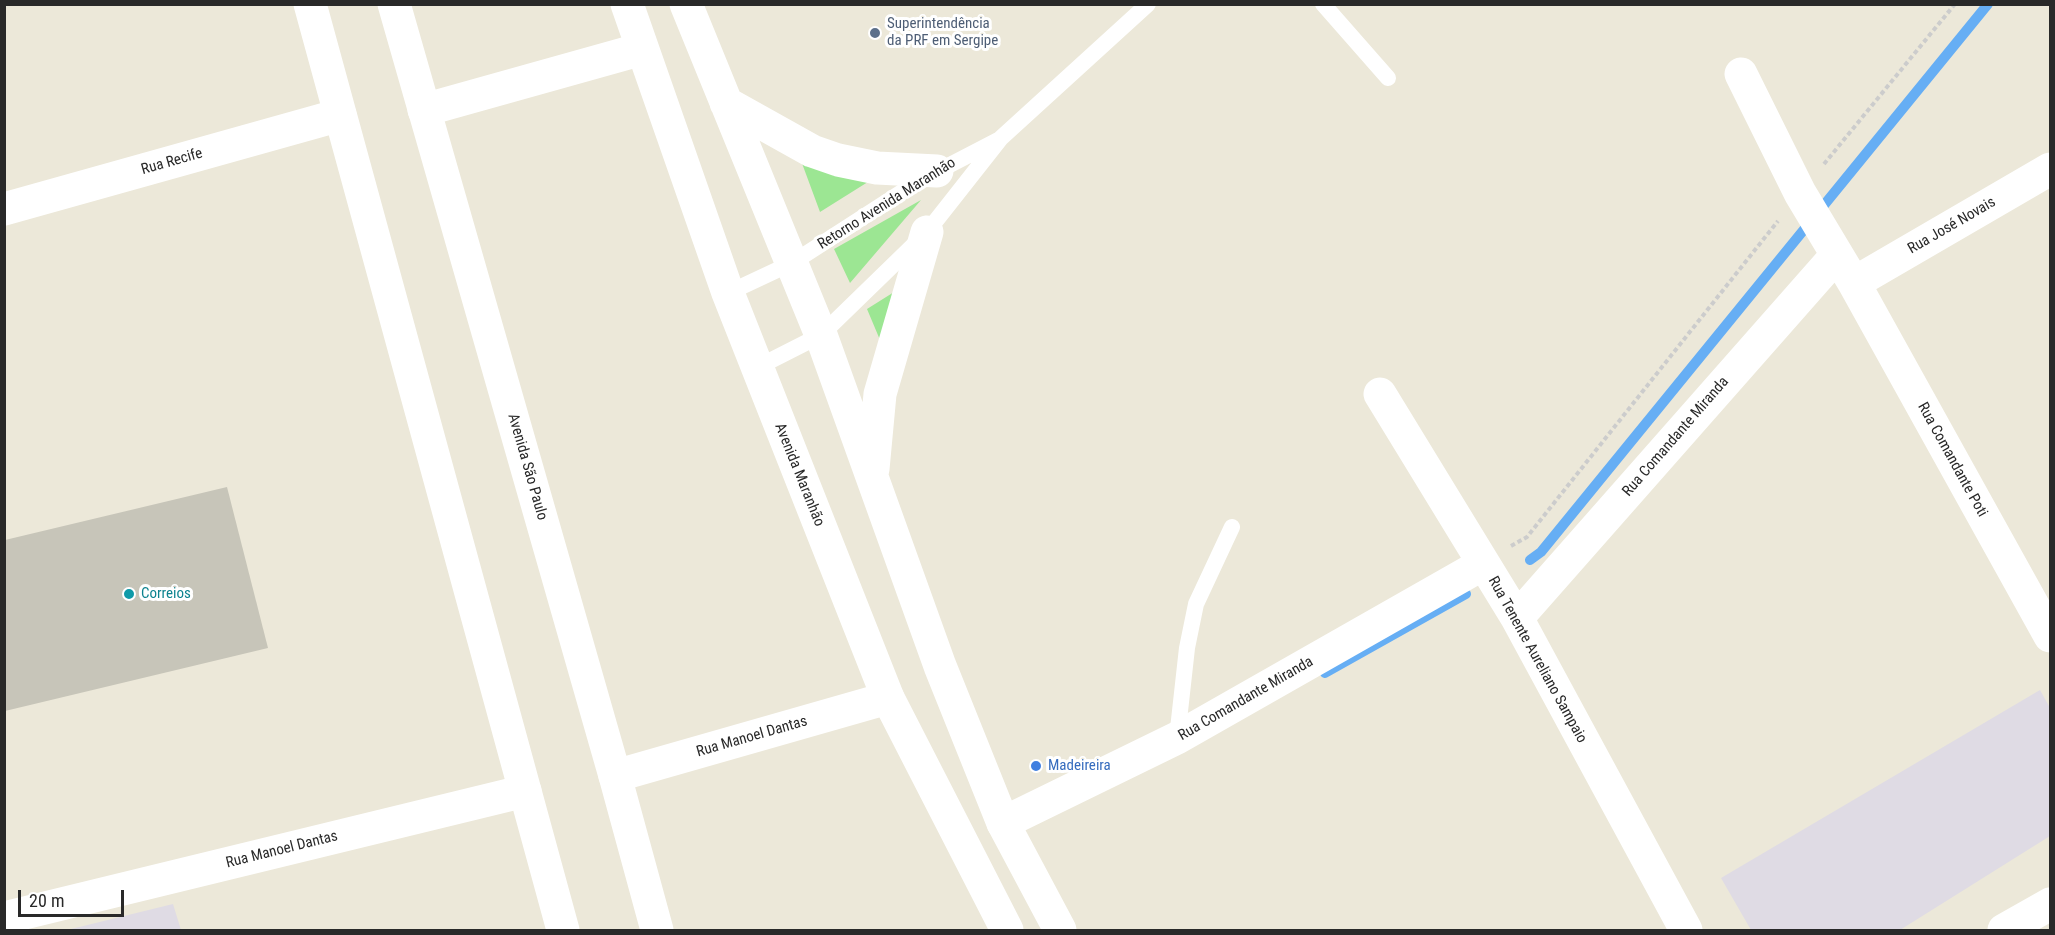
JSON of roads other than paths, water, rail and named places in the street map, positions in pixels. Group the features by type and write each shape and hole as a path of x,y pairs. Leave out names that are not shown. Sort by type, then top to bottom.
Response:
{"main road":[{"path":"310,4 563,930"},
{"name":"Avenida São Paulo","path":"394,4 657,930"},
{"name":"Avenida Maranhão","path":"627,4 756,368 888,698 1007,930"},
{"path":"692,8 726,103 820,335 940,666 1003,823 1060,930"},
{"path":"424,110 642,49"},
{"path":"1741,74 1800,193 1836,256"},
{"path":"726,103 812,151 838,160 877,168 937,171"},
{"name":"Rua Recife","path":"4,209 340,115"},
{"name":"Rua José Novais","path":"1854,283 2050,169"},
{"path":"872,483 880,394 927,232"},
{"name":"Rua Comandante Poti","path":"1836,256 1854,283 2050,636"},
{"name":"Rua Comandante Miranda","path":"1517,618 1836,256"},
{"name":"Rua Tenente Aureliano Sampaio","path":"1380,394 1517,618 1686,930"},
{"name":"Rua Comandante Miranda","path":"1003,823 1177,738 1483,564"},
{"name":"Rua Manoel Dantas","path":"615,776 888,698"},
{"name":"Rua Manoel Dantas","path":"4,918 525,791"},
{"path":"2004,930 2050,904"}],"lane":[{"path":"1001,138 1149,4"},
{"path":"1323,4 1388,78"},
{"name":"Retorno Avenida Maranhão","path":"728,293 792,263 937,171 1001,138"},
{"name":"Retorno Avenida Maranhão","path":"756,368 820,335 927,232 1001,138"},
{"path":"1177,738 1187,648 1196,604 1232,527"}],"waterway":[{"path":"1530,560 1541,552 1988,4"},
{"path":"1325,673 1466,594"}],"place":[{"name":"Superintendência da PRF em Sergipe","path":"875,33"},
{"name":"Correios","path":"129,594"},
{"name":"Madeireira","path":"1036,766"}]}
